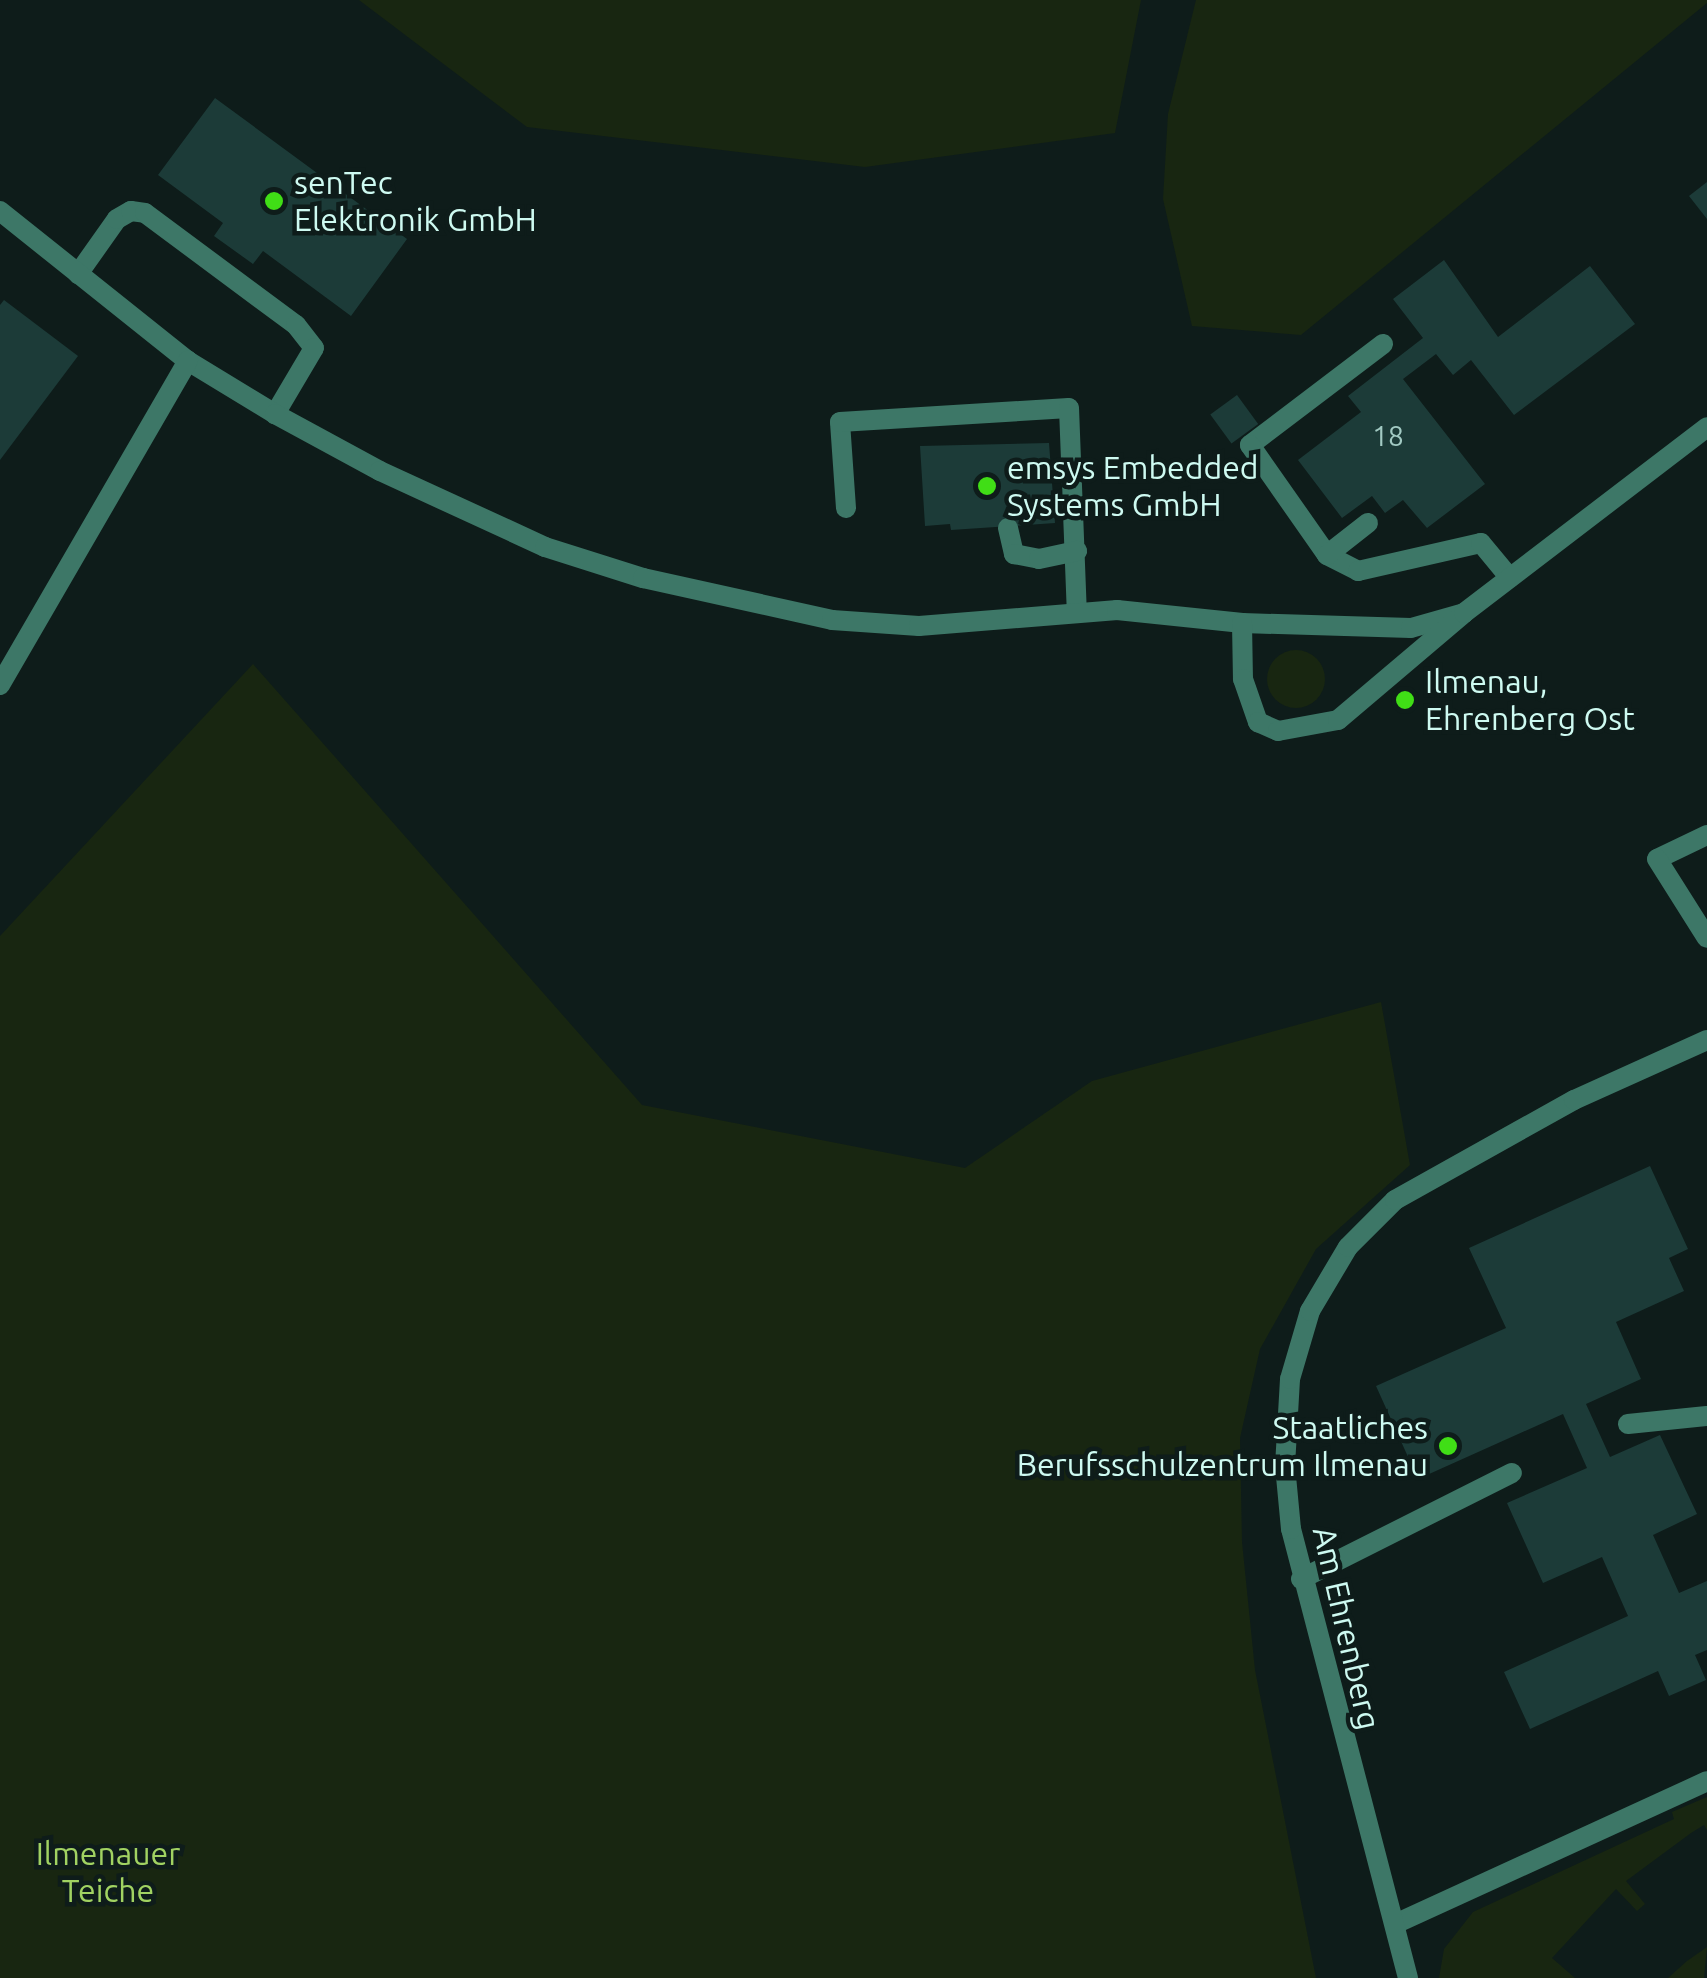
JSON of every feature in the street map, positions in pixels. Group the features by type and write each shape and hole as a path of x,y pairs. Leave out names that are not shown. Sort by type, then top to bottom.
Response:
{"street":[{"path":"0,211 188,361 380,471 545,547 748,605 919,626 1076,612 1242,623 1411,628 1464,613"},
{"path":"78,274 117,219 130,211 144,213 296,325 314,348 276,414"},
{"path":"1383,344 1250,445 1327,555 1358,571 1481,543 1510,578"},
{"path":"0,686 188,361"},
{"path":"846,508 840,422 1069,408 1077,551 1076,612"},
{"path":"1242,623 1248,708 1258,722 1278,732 1338,720 1464,613 1707,427"},
{"path":"1327,555 1368,524"},
{"path":"1008,528 1014,554 1039,559 1077,551"},
{"path":"1707,835 1657,859 1707,938"},
{"name":"Am Ehrenberg","path":"1408,1978 1300,1579 1284,1466 1290,1379 1310,1311 1348,1246 1395,1200 1467,1156 1707,1040"},
{"path":"1628,1424 1707,1416"},
{"path":"1300,1579 1512,1473"},
{"path":"1395,1924 1707,1780"}],"green space":[{"path":"359,0 1141,0 1115,133 865,167 527,127"},
{"path":"1196,0 1707,3 1301,335 1192,326 1163,199 1168,114"},
{"path":"1296,650 1316,659 1325,679 1316,699 1296,708 1276,699 1267,679 1276,659"},
{"name":"Ilmenauer Teiche","path":"253,664 642,1105 965,1168 1092,1081 1381,1002 1410,1165 1316,1249 1260,1349 1240,1438 1242,1542 1255,1670 1316,1978 0,1978 0,936"},
{"path":"1707,1797 1707,1830 1704,1825 1691,1833 1626,1881 1645,1904 1637,1911 1616,1889 1552,1958 1575,1978 1439,1978 1444,1949 1473,1912 1674,1819 1672,1812"},
{"path":"1707,1947 1704,1978 1668,1978 1687,1961"}],"building":[{"name":"senTec Elektronik GmbH","path":"215,98 407,239 351,316 263,251 253,264 214,236 223,223 158,175"},
{"path":"1707,182 1707,219 1689,196"},
{"path":"1444,260 1498,337 1590,266 1635,324 1514,415 1471,360 1453,375 1436,354 1403,379 1485,484 1427,528 1403,500 1385,513 1372,496 1342,518 1298,460 1361,412 1348,396 1423,338 1393,299"},
{"path":"4,300 78,356 0,460 0,305"},
{"path":"1237,395 1258,424 1231,444 1210,414"},
{"name":"emsys Embedded Systems GmbH","path":"1049,443 1055,523 951,530 950,524 925,526 920,446"},
{"name":"Staatliches Berufsschulzentrum Ilmenau","path":"1650,1166 1688,1249 1669,1258 1684,1291 1616,1322 1641,1379 1586,1404 1610,1457 1660,1435 1697,1514 1653,1535 1679,1593 1707,1581 1707,1650 1695,1655 1706,1680 1669,1696 1658,1671 1530,1729 1504,1672 1628,1616 1602,1557 1543,1583 1507,1503 1587,1468 1563,1414 1418,1479 1376,1386 1506,1328 1469,1248"}],"place":[{"name":"senTec Elektronik GmbH","path":"274,201"},
{"name":"emsys Embedded Systems GmbH","path":"987,486"},
{"name":"Ilmenau, Ehrenberg Ost","path":"1405,700"},
{"name":"Staatliches Berufsschulzentrum Ilmenau","path":"1448,1446"}]}
